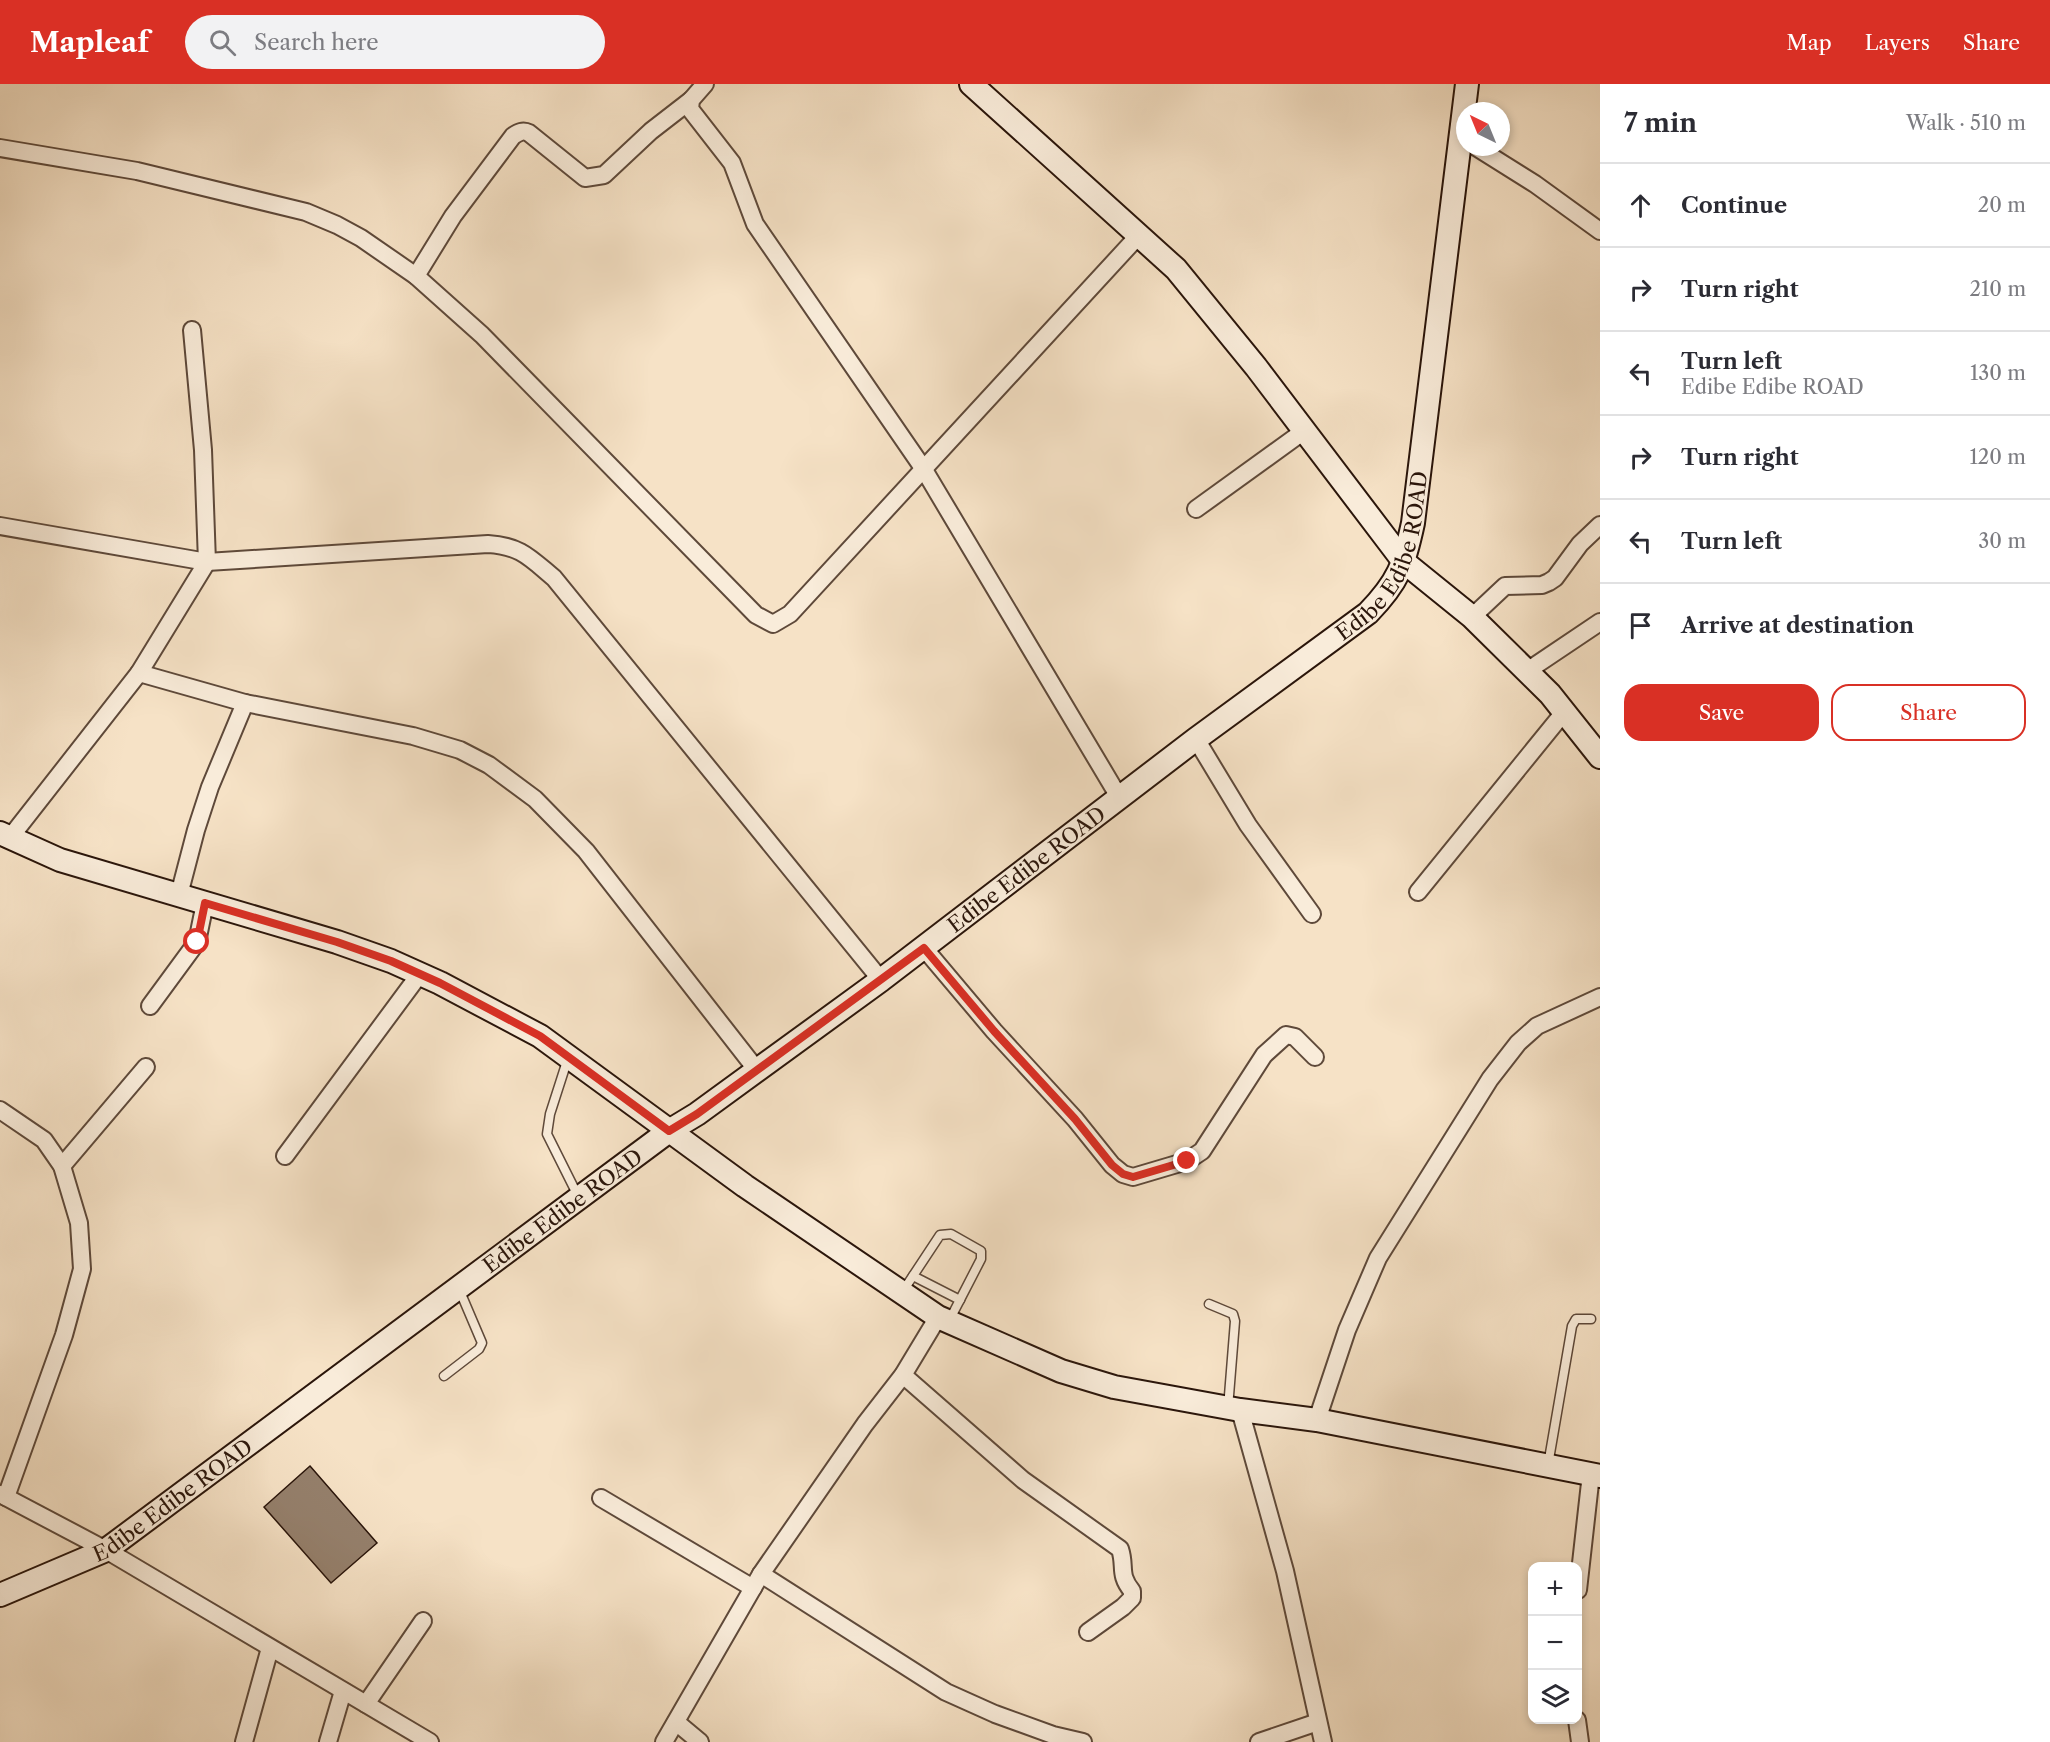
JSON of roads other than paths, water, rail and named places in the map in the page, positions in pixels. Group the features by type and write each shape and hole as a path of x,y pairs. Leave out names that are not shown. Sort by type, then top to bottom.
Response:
{"street":[{"path":"416,276 453,216 513,136 519,132 529,133 585,178 596,177 611,170 651,131 691,100 705,84"},
{"path":"971,84 1140,234 1176,269 1404,562 1472,616 1565,711 1600,757"},
{"name":"Edibe Edibe ROAD","path":"1467,84 1467,102"},
{"path":"691,100 690,109 735,171 755,224 923,468 1119,797"},
{"path":"0,148 137,171 306,212 361,238 416,276 482,335 756,615 772,624 790,614 1140,234"},
{"name":"Edibe Edibe ROAD","path":"0,1595 106,1550 669,1131 697,1114 881,980 1119,797 1368,613 1388,593 1404,562 1413,523 1465,156"},
{"path":"1490,156 1535,184 1600,231"},
{"path":"192,330 203,450 207,562 139,673 4,836 60,860 337,942 391,961 440,983 540,1036 809,1230 908,1284 944,1319 1061,1371 1114,1387 1234,1409 1317,1420 1595,1475 1582,1563"},
{"path":"1196,509 1304,431"},
{"path":"1472,616 1505,586 1542,585 1555,578 1586,538 1600,525"},
{"path":"0,526 207,562 488,544 506,545 522,552 554,578 881,980"},
{"path":"1527,671 1600,622"},
{"path":"139,673 244,703 413,736 460,750 489,765 535,799 586,851 756,1069"},
{"path":"179,896 210,787 244,703"},
{"path":"1418,892 1565,711"},
{"path":"1196,739 1248,825 1312,914"},
{"path":"150,1006 197,942 205,903"},
{"path":"924,948 994,1031 1075,1119 1112,1165 1123,1174 1133,1177 1187,1161 1202,1151 1264,1055 1286,1035 1296,1037 1315,1057"},
{"path":"285,1156 419,975"},
{"path":"1317,1420 1347,1330 1378,1258 1490,1079 1518,1042 1537,1026 1600,997"},
{"path":"62,1166 146,1066"},
{"path":"0,1110 44,1140 62,1166 78,1223 82,1269 64,1335 3,1496 106,1550 430,1742"},
{"path":"664,1742 757,1581 865,1425 944,1319"},
{"path":"903,1375 1023,1480 1120,1549 1124,1580 1132,1591 1132,1598 1089,1632"},
{"path":"1234,1409 1285,1570 1323,1742"},
{"path":"601,1498 757,1581 946,1692 1004,1718 1053,1735 1083,1742"},
{"path":"366,1704 423,1621"},
{"path":"244,1742 270,1648"},
{"path":"328,1742 343,1691"},
{"path":"676,1722 700,1742"},
{"path":"1259,1742 1318,1722"},
{"path":"1578,1724 1580,1742"}],"lane":[{"path":"568,1057 550,1114 547,1134 579,1199"},
{"path":"944,1319 960,1300 981,1259 981,1251 951,1234 940,1235 908,1284 960,1300"},
{"path":"444,1376 479,1349 482,1343 459,1288"},
{"path":"1209,1304 1233,1314 1235,1321 1234,1409"},
{"path":"1548,1466 1572,1326 1576,1318 1591,1319"}]}
